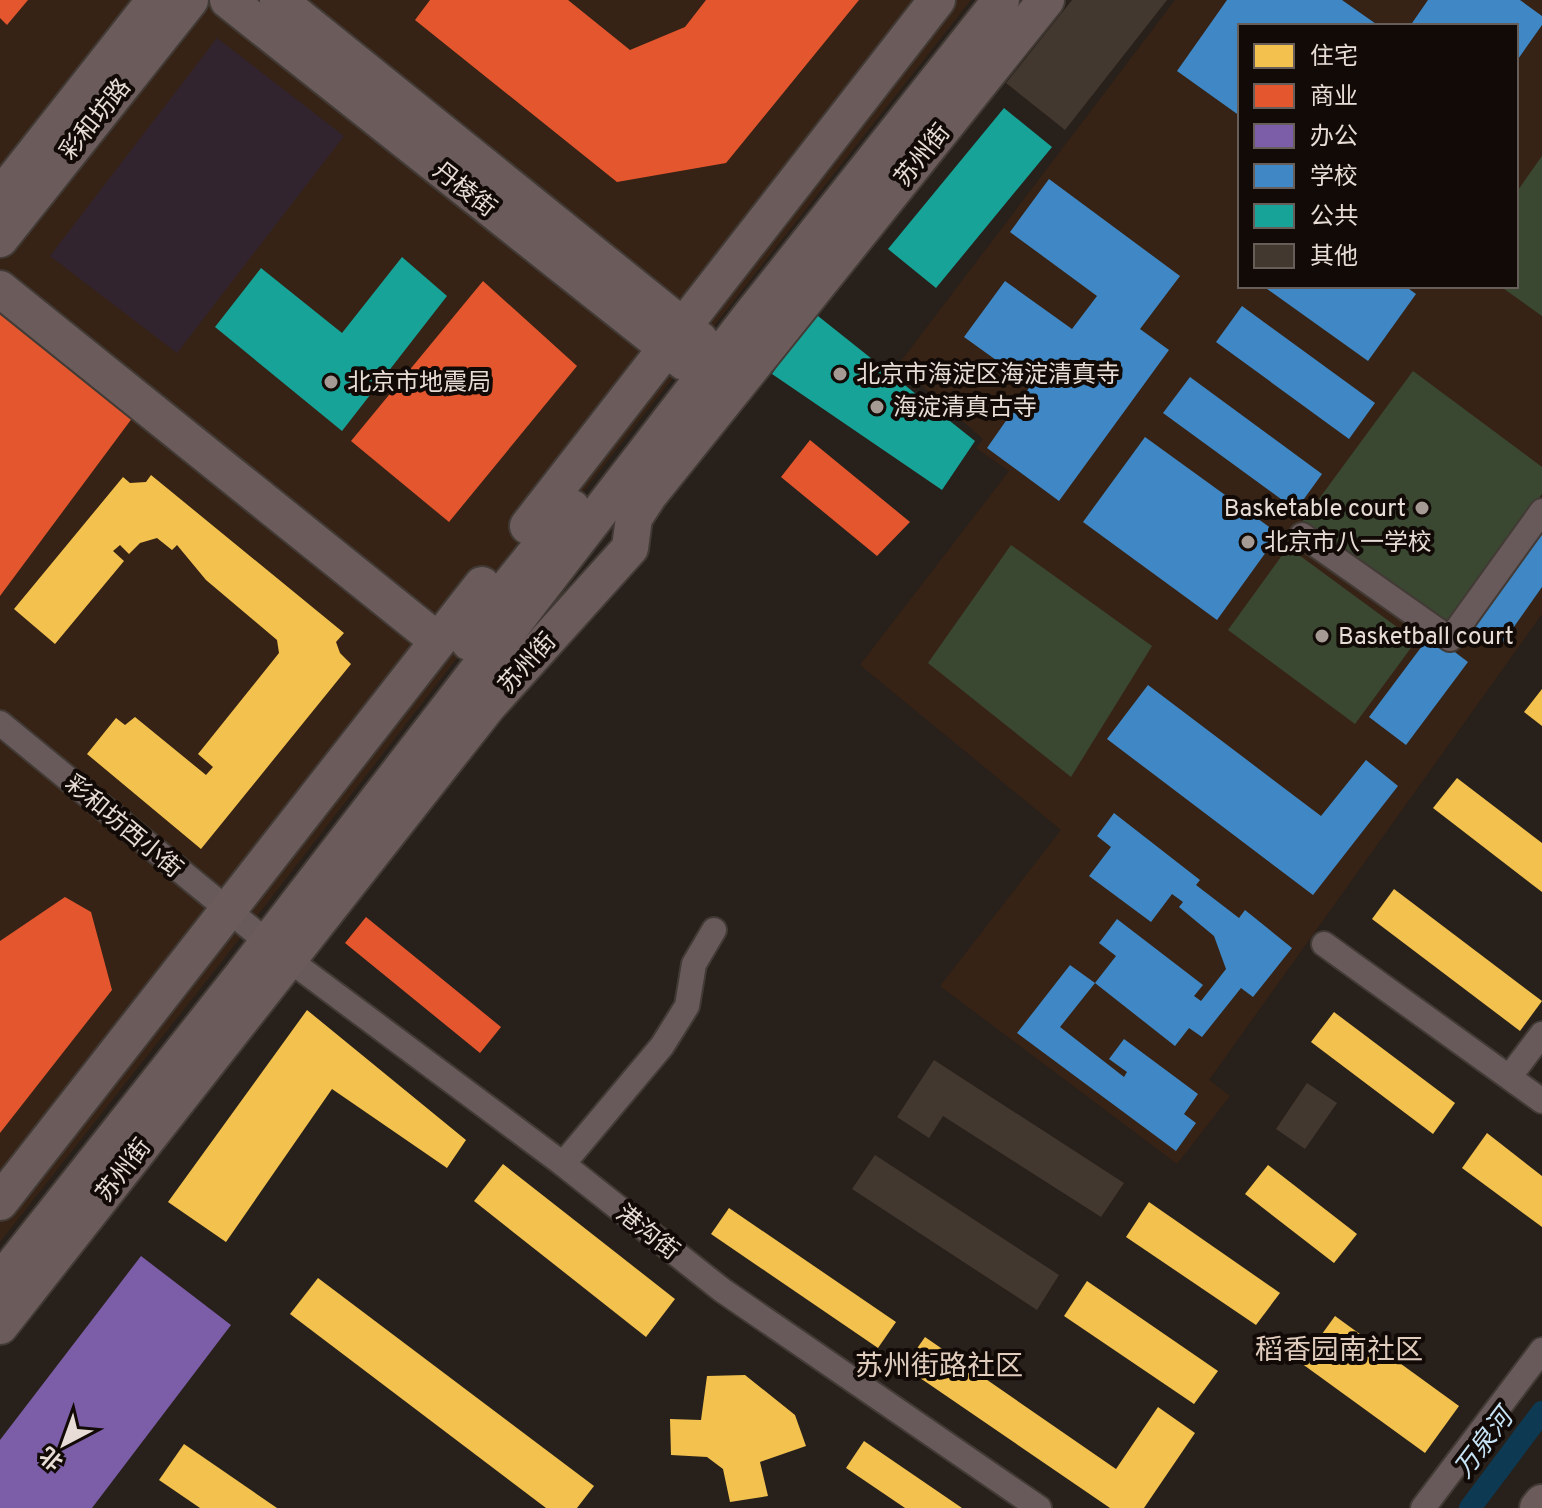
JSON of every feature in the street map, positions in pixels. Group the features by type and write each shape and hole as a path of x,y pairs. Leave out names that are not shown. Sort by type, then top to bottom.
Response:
{"main road":[{"name":"彩和坊路","path":"0,197 155,0"},
{"name":"彩和坊路","path":"0,239 190,0"},
{"name":"丹棱街","path":"228,0 693,352"},
{"name":"丹棱街","path":"278,0 693,352"},
{"name":"苏州街","path":"693,352 937,0"},
{"name":"苏州街","path":"0,1282 257,935 509,586 971,0"},
{"name":"苏州街","path":"0,1326 257,935 438,641 1001,0"},
{"name":"苏州街","path":"0,1202 257,935 487,707 630,548 634,518 649,495 1046,0"},
{"path":"0,289 438,641"},
{"name":"苏州街","path":"0,1242 257,935"}],"street":[{"path":"1302,535 1450,639 1542,511"},
{"name":"彩和坊西小街","path":"0,723 257,935"},
{"path":"563,1164 662,1046 687,1006 694,964 714,930"},
{"name":"港沟街","path":"257,935 563,1164 722,1290 1039,1508"},
{"path":"1324,944 1542,1101"},
{"path":"1510,1076 1542,1034"},
{"path":"1423,1508 1542,1350"}],"shaded area":[{"path":"0,0 971,0 509,586 475,635 223,960 0,1242"},
{"name":"北京市八一学校","path":"1175,0 1542,0 1542,614 1209,1080 1230,1096 1177,1164 940,986 1061,830 860,665 1009,471 976,448 983,439 898,365"},
{"path":"217,38 344,136 177,353 50,256"}],"green space":[{"path":"1542,156 1542,316 1503,288 1518,288 1518,190"},
{"name":"Basketable court","path":"1413,371 1542,467 1542,494 1444,626 1302,522"},
{"path":"1011,545 1152,646 1071,777 928,663"},
{"name":"Basketball court","path":"1288,547 1416,641 1355,724 1228,630"}],"building: 住宅":[{"path":"151,475 344,633 336,642 340,653 351,664 201,849 87,754 116,718 125,725 135,717 206,775 213,767 198,754 279,653 277,640 206,580 177,545 172,550 157,538 140,543 129,554 120,545 113,551 124,561 55,644 14,609 123,477 130,483 146,482"},
{"path":"1542,689 1542,726 1524,712"},
{"path":"1457,778 1542,843 1542,892 1433,808"},
{"path":"1394,889 1542,1001 1520,1031 1372,919"},
{"path":"307,1010 466,1140 447,1168 332,1089 226,1242 168,1202"},
{"path":"1334,1012 1455,1103 1433,1134 1311,1042"},
{"path":"1487,1133 1542,1176 1542,1227 1462,1168"},
{"path":"503,1164 675,1299 646,1337 474,1201"},
{"path":"1268,1165 1357,1234 1334,1263 1245,1194"},
{"path":"1149,1202 1280,1293 1256,1325 1126,1237"},
{"path":"729,1208 896,1322 878,1348 711,1234"},
{"path":"318,1278 594,1486 577,1508 546,1508 290,1314"},
{"path":"1087,1281 1218,1371 1194,1404 1064,1316"},
{"path":"1335,1316 1459,1406 1425,1453 1301,1363"},
{"path":"925,1337 1116,1469 1158,1407 1195,1433 1144,1508 1110,1508 904,1367"},
{"path":"745,1375 795,1415 806,1446 760,1462 768,1496 730,1502 723,1469 707,1457 671,1455 670,1419 701,1420 707,1376"},
{"path":"864,1441 962,1508 905,1508 846,1468"},
{"path":"184,1444 277,1508 200,1508 159,1480"}],"building: 商业":[{"path":"0,0 28,0 7,25 0,18"},
{"path":"430,0 568,0 630,50 685,27 706,0 859,0 726,163 617,182 415,20"},
{"path":"483,281 577,366 449,522 351,441"},
{"path":"0,313 133,417 0,596"},
{"path":"810,440 910,522 877,556 781,477"},
{"path":"65,897 91,912 112,990 0,1133 0,941"},
{"path":"366,917 501,1027 480,1053 345,943"}],"building: 办公":[{"path":"141,1256 231,1325 92,1508 0,1508 0,1440"}],"building: 学校":[{"path":"1227,0 1342,0 1376,24 1238,24 1238,115 1177,71"},
{"path":"1428,0 1520,0 1542,16 1542,25 1518,59 1518,24 1411,24"},
{"path":"1049,179 1180,276 1140,329 1169,350 1059,501 987,448 1031,385 964,337 1005,281 1072,329 1097,296 1010,232"},
{"path":"1266,288 1408,288 1416,294 1368,361"},
{"path":"1242,306 1375,403 1349,439 1216,342"},
{"path":"1190,377 1322,474 1296,510 1163,413"},
{"path":"1145,437 1279,534 1217,620 1083,522"},
{"path":"1542,532 1542,587 1499,648 1472,630"},
{"path":"1431,634 1468,662 1406,745 1369,717"},
{"path":"1148,685 1321,816 1366,760 1398,786 1313,895 1107,739"},
{"path":"1114,813 1200,880 1196,885 1239,918 1245,910 1292,948 1253,997 1241,988 1202,1037 1189,1028 1175,1046 1095,983 1116,956 1099,943 1117,919 1203,985 1194,996 1201,1001 1226,969 1214,936 1179,907 1183,902 1172,894 1151,922 1089,876 1111,847 1097,836"},
{"path":"1070,965 1095,983 1060,1027 1124,1077 1127,1072 1109,1059 1124,1039 1198,1094 1184,1114 1196,1123 1176,1151 1017,1033"}],"building: 公共":[{"path":"1004,108 1052,147 936,288 888,249"},
{"name":"北京市地震局","path":"402,257 447,296 342,431 215,327 261,268 342,333"},
{"name":"海淀清真古寺","path":"813,312 975,441 942,490 772,374"}],"building: 其他":[{"path":"1072,0 1167,0 1065,130 1006,83"},
{"path":"934,1060 1124,1183 1101,1217 943,1116 929,1138 897,1117"},
{"path":"1307,1083 1337,1103 1305,1149 1276,1129"},
{"path":"875,1155 1059,1275 1037,1310 852,1189"}],"waterway":[{"name":"万泉河","path":"1470,1508 1542,1412"}],"place":[{"name":"北京市海淀区海淀清真寺","path":"840,374"},
{"name":"北京市地震局","path":"331,382"},
{"name":"海淀清真古寺","path":"877,407"},
{"name":"Basketable court","path":"1422,508"},
{"name":"北京市八一学校","path":"1248,542"},
{"name":"Basketball court","path":"1322,636"}],"district":[{"name":"稻香园南社区","path":"1339,1349"},
{"name":"苏州街路社区","path":"939,1365"}]}
